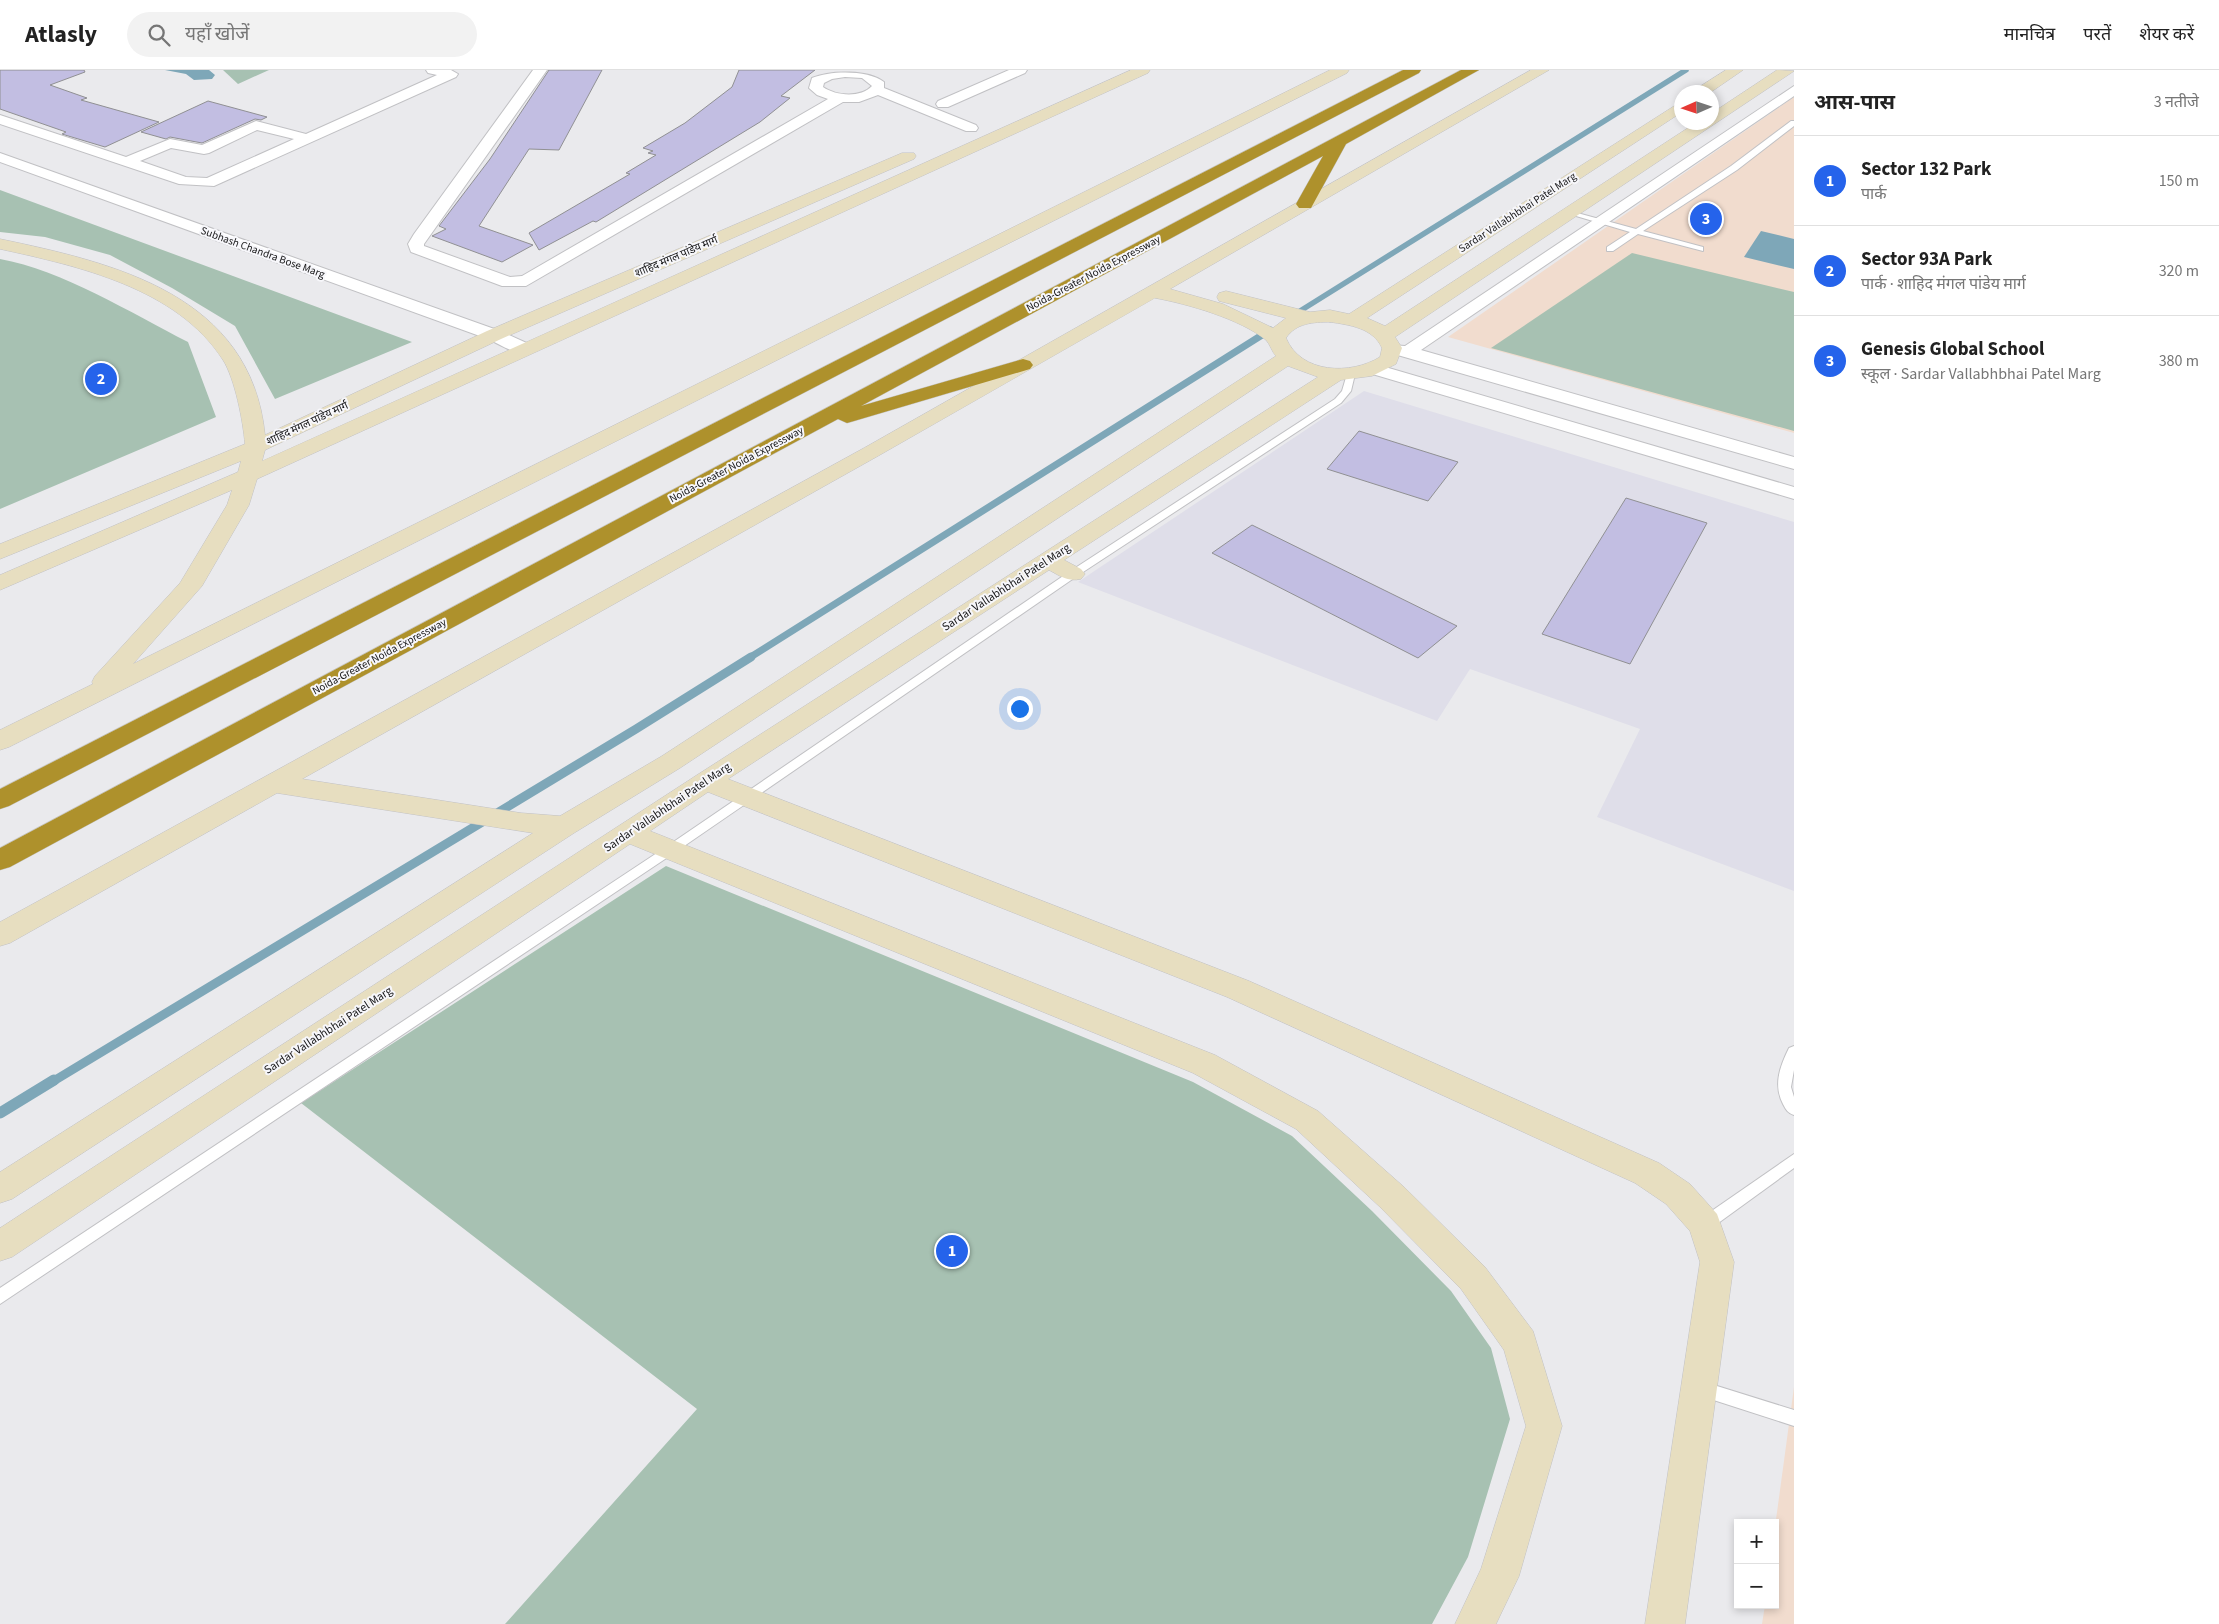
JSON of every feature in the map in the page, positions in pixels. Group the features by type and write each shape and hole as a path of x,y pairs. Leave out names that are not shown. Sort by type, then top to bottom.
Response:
{"highway":[{"path":"0,800 1414,70"},
{"name":"Noida-Greater Noida Expressway","path":"0,860 1472,70"},
{"path":"1305,204 1340,141"},
{"path":"791,434 1023,365"}],"street":[{"path":"433,70 455,72"},
{"path":"540,70 422,234 416,244 417,249 508,282 526,281 840,98"},
{"path":"943,104 1020,70"},
{"path":"0,583 248,475 1143,70"},
{"path":"0,741 1342,70"},
{"path":"0,935 871,452 1153,292 1202,281 1305,204 1542,70"},
{"path":"1712,85 1736,70"},
{"path":"1719,115 1788,70"},
{"path":"0,120 184,182 209,183 455,72"},
{"path":"877,90 878,82 875,73 836,72 818,81 816,88 824,94 840,98 858,97 877,90 921,106 971,128"},
{"path":"1395,345 1598,221 1794,90"},
{"path":"858,97 925,125"},
{"path":"903,115 921,106"},
{"name":"Sardar Vallabhbhai Patel Marg","path":"1352,320 1674,110"},
{"path":"950,137 989,120"},
{"path":"126,162 170,143 204,150 256,125 309,139"},
{"path":"1375,368 1390,360 1395,345 1570,213 1696,130"},
{"path":"25,140 41,134"},
{"name":"शाहिद मंगल पांडेय मार्ग","path":"0,552 256,447 494,335 923,149"},
{"name":"Subhash Chandra Bose Marg","path":"3,152 494,335 524,349"},
{"path":"0,244 72,259 156,291 207,328 233,360 253,416 256,447 238,505 190,586 160,622 93,694"},
{"path":"1202,281 1235,301 1308,317"},
{"path":"1153,292 1200,301 1222,309 1276,338"},
{"path":"0,1189 564,826 671,762 1287,358 1278,348 1276,338 1280,329 1292,322 1308,317 1330,316 1352,320 1371,326 1395,345 1794,463"},
{"name":"Sardar Vallabhbhai Patel Marg","path":"1287,358 1309,368 1344,374 1375,368"},
{"path":"1375,368 1794,493"},
{"name":"Sardar Vallabhbhai Patel Marg","path":"0,1246 706,781 1047,560 1344,374"},
{"path":"1047,560 1073,574"},
{"path":"706,781 1238,989 1647,1173 1678,1194 1705,1224 1717,1262 1666,1624"},
{"path":"274,784 521,822 564,826"},
{"path":"629,833 1204,1064 1307,1120 1392,1197 1473,1278 1520,1342 1544,1426 1500,1576 1475,1624"}],"lane":[{"path":"1610,250 1734,168 1794,123"},
{"path":"1570,213 1636,233 1700,249"},
{"path":"0,1297 670,850 1073,574 1338,401 1346,391 1344,374"},
{"path":"1794,1052 1782,1086 1786,1098 1794,1108"},
{"path":"1705,1224 1794,1160"},
{"path":"1699,1388 1794,1418"}],"shaded area":[{"path":"1794,97 1794,433 1448,337"},
{"path":"1364,391 1794,522 1794,891 1597,817 1640,729 1470,669 1437,721 1078,582"},
{"path":"1794,1387 1794,1624 1762,1624 1764,1609 1779,1609 1779,1519 1776,1519"}],"green space":[{"path":"223,70 269,70 238,84"},
{"path":"0,190 412,342 275,399 235,326 172,288 110,255 45,237 0,232"},
{"path":"1632,253 1794,292 1794,431 1491,348"},
{"path":"0,259 24,265 72,282 188,342 216,417 0,509"},
{"path":"666,866 1193,1082 1292,1136 1372,1211 1451,1291 1491,1348 1510,1419 1468,1557 1432,1624 505,1624 697,1409 301,1103"}],"water":[{"path":"165,70 209,70 215,75 212,79 194,80 186,74"},
{"path":"1761,231 1794,239 1794,269 1744,257"}],"building":[{"path":"0,70 84,70 85,72 50,85 87,98 81,100 159,122 105,147 65,135 62,134 66,132 0,109"},
{"path":"549,70 602,70 559,150 529,149 479,226 533,245 502,262 432,236 446,229 439,226 490,159"},
{"path":"739,70 815,70 781,96 790,98 760,122 596,222 593,221 539,250 529,233 630,174 626,173 656,155 648,153 653,151 643,148 685,123 732,87"},
{"path":"208,101 267,117 261,120 255,119 202,143 170,137 166,139 141,132"},
{"path":"1359,431 1458,462 1428,501 1327,469"},
{"path":"1626,498 1707,523 1630,664 1542,634"},
{"path":"1252,525 1457,626 1418,658 1212,553"}],"waterway":[{"path":"1292,316 1686,70"},
{"path":"749,658 1270,330"},
{"path":"52,1082 636,729 751,657"},
{"path":"0,1113 54,1080"}],"place":[{"name":"Genesis Global School","path":"1706,219"},
{"name":"Sector 93A Park","path":"101,379"},
{"name":"Sector 132 Park","path":"952,1251"}]}
